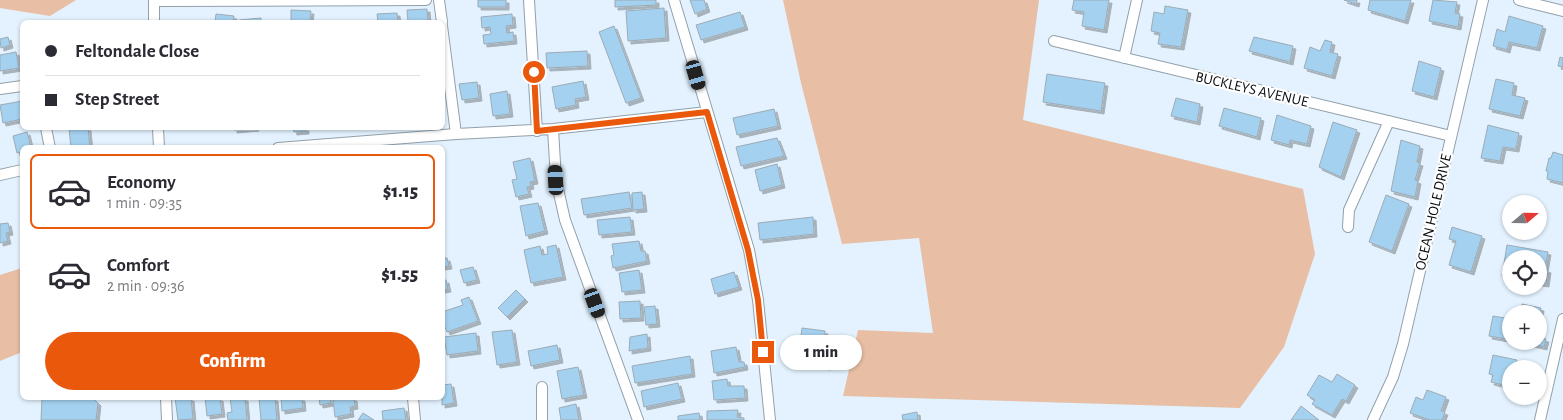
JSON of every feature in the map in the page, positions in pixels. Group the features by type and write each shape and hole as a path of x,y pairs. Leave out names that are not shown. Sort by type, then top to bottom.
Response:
{"street":[{"path":"154,20 154,1 426,0"},
{"path":"439,0 442,20"},
{"path":"529,0 537,131"},
{"path":"674,0 748,250 758,300 770,420"},
{"path":"1124,58 1137,0"},
{"name":"OCEAN HOLE DRIVE","path":"1375,420 1393,377 1402,344 1483,0"},
{"path":"1519,0 1563,11"},
{"name":"BUCKLEYS AVENUE","path":"1054,42 1451,136"},
{"path":"445,48 456,134"},
{"path":"0,89 20,86"},
{"path":"342,145 385,143 456,134 553,130 707,112"},
{"path":"1348,227 1349,210 1389,121"},
{"path":"46,130 49,145"},
{"path":"158,130 159,145"},
{"path":"553,130 556,180 565,220 638,420"},
{"path":"0,175 20,170"},
{"path":"1540,420 1563,319"},
{"path":"542,387 542,420"},
{"path":"166,400 167,420"},
{"path":"413,400 415,420"}],"shaded area":[{"path":"0,0 76,0 50,16 0,8"},
{"path":"783,0 1039,0 1023,120 1303,189 1315,254 1284,347 1240,408 843,396 858,330 933,333 919,238 842,244 801,83"},
{"path":"20,269 20,353 0,361 0,275"}],"building":[{"path":"478,0 506,0 506,7 478,7"},
{"path":"615,0 656,0 656,5 615,7"},
{"path":"690,0 704,0 707,9 695,14"},
{"path":"1074,0 1109,0 1104,30 1082,26 1084,12 1072,10"},
{"path":"1344,0 1357,0 1356,4"},
{"path":"1370,0 1411,0 1405,21 1368,10"},
{"path":"1433,0 1457,2 1455,13 1460,14 1458,27 1429,21"},
{"path":"1165,6 1188,10 1181,47 1158,44 1160,33 1151,31 1154,12 1164,14"},
{"path":"664,8 666,38 628,41 626,11"},
{"path":"427,9 428,20 408,20 407,10"},
{"path":"291,10 311,11 310,20 291,20"},
{"path":"740,12 745,27 701,40 696,25"},
{"path":"397,13 398,20 378,20 377,14"},
{"path":"216,14 234,16 233,20 215,20"},
{"path":"512,14 513,25 506,26 507,33 513,32 514,41 484,44 483,35 491,34 490,27 482,28 481,17"},
{"path":"1509,16 1543,26 1537,48 1509,42 1507,50 1493,46 1497,29 1505,32"},
{"path":"261,18 261,20 239,20"},
{"path":"614,26 641,98 626,103 599,32"},
{"path":"8,37 10,45 1,48 0,39"},
{"path":"1254,37 1293,46 1290,62 1249,51"},
{"path":"1325,40 1332,42 1330,52 1338,54 1332,76 1304,68 1310,47 1320,51"},
{"path":"587,51 588,66 547,68 546,53"},
{"path":"16,52 19,68 0,71 0,55"},
{"path":"1560,57 1563,58 1563,67 1558,66"},
{"path":"1419,61 1441,68 1434,97 1412,91"},
{"path":"1047,74 1105,83 1101,111 1043,102"},
{"path":"1496,79 1514,83 1512,95 1525,98 1520,116 1489,109"},
{"path":"583,81 586,97 575,99 576,105 556,109 552,87"},
{"path":"477,82 479,98 462,100 459,84"},
{"path":"507,91 510,114 493,116 490,94"},
{"path":"1176,98 1200,104 1197,122 1171,116"},
{"path":"20,101 20,119 3,123 0,105"},
{"path":"1224,108 1261,118 1257,137 1219,126"},
{"path":"774,109 778,126 737,135 733,118"},
{"path":"1277,115 1311,126 1307,144 1290,140 1289,145 1271,140"},
{"path":"1333,122 1357,130 1341,177 1319,167"},
{"path":"1488,125 1519,133 1516,149 1503,147 1500,161 1481,158"},
{"path":"69,130 88,130 90,145 71,145"},
{"path":"294,130 306,130 306,131 294,132"},
{"path":"27,132 30,145 20,145 20,152 17,153 13,136"},
{"path":"777,138 784,156 741,166 736,147"},
{"path":"1401,140 1420,146 1417,162 1420,163 1415,180 1418,181 1415,197 1391,191"},
{"path":"1553,152 1563,155 1563,183 1547,179 1548,171 1546,171 1549,158 1551,158"},
{"path":"530,158 535,181 530,182 531,186 527,187 529,194 516,197 512,180 517,179 513,162"},
{"path":"777,164 782,185 760,191 755,170"},
{"path":"629,192 632,208 584,215 581,199"},
{"path":"642,192 644,209 633,210 632,193"},
{"path":"1386,195 1409,204 1392,251 1369,242"},
{"path":"538,203 545,231 526,236 520,206"},
{"path":"630,217 632,232 599,235 597,220"},
{"path":"813,217 814,234 760,240 758,223"},
{"path":"8,223 10,232 6,233 8,241 0,243 0,224"},
{"path":"1452,227 1482,236 1471,272 1449,265 1456,241 1449,239"},
{"path":"639,241 641,251 645,251 647,261 613,268 611,256 614,255 612,244"},
{"path":"556,245 563,277 531,283 524,250 540,246 542,255 548,254 547,247"},
{"path":"1507,245 1536,250 1506,250"},
{"path":"445,258 447,258 449,266 445,267"},
{"path":"473,267 477,280 464,283 460,270"},
{"path":"639,270 642,290 622,292 619,273"},
{"path":"734,272 739,287 715,294 711,279"},
{"path":"445,280 446,280 448,289 445,290"},
{"path":"516,290 525,299 507,317 498,308"},
{"path":"469,297 478,321 447,332 445,327 445,311 463,305 461,300"},
{"path":"640,301 641,318 620,319 619,302"},
{"path":"655,306 657,324 646,325 644,307"},
{"path":"1493,316 1502,318 1502,338 1489,336"},
{"path":"802,328 825,331 824,346 800,343"},
{"path":"512,330 517,362 497,365 492,332"},
{"path":"476,333 478,351 447,355 445,337"},
{"path":"647,334 648,348 629,351 630,337"},
{"path":"557,345 560,360 531,366 528,351"},
{"path":"736,347 739,362 744,362 745,367 714,373 711,351"},
{"path":"800,349 830,352 828,367 798,364"},
{"path":"1493,355 1517,360 1502,360 1502,385 1491,382 1493,375 1489,374"},
{"path":"690,356 692,374 635,383 632,366"},
{"path":"578,367 584,395 562,399 557,371"},
{"path":"1337,374 1355,385 1346,401 1342,399 1332,415 1312,404 1315,400 1307,395 1319,375 1332,382"},
{"path":"727,379 728,386 744,386 745,398 714,400 712,381"},
{"path":"678,383 682,399 644,407 641,391"},
{"path":"451,384 454,403 442,405 442,400 445,400 445,385"},
{"path":"1427,390 1446,397 1441,411 1445,412 1442,420 1430,420 1410,413 1416,397 1423,400"},
{"path":"42,400 95,400 98,403 96,420 41,420"},
{"path":"175,400 191,400 193,419 178,420"},
{"path":"205,400 220,400 222,414 207,416"},
{"path":"230,400 245,400 247,420 228,420 227,413 232,412"},
{"path":"259,400 275,400 277,420 261,420"},
{"path":"281,400 302,400 303,408 282,411"},
{"path":"319,400 330,400 331,403 320,405"},
{"path":"333,400 354,400 355,406 350,407 351,414 335,417"},
{"path":"576,404 579,420 561,420 559,408"},
{"path":"1301,406 1319,420 1291,420"},
{"path":"404,408 406,420 383,420 382,411"},
{"path":"738,410 737,417 744,418 744,420 707,420 707,411"},
{"path":"917,412 918,420 903,420 902,415"},
{"path":"363,413 374,420 358,420"},
{"path":"699,413 700,420 678,420 678,416"}],"route":[{"path":"534,72 537,131 707,112 748,250 758,300 763,352"}]}
